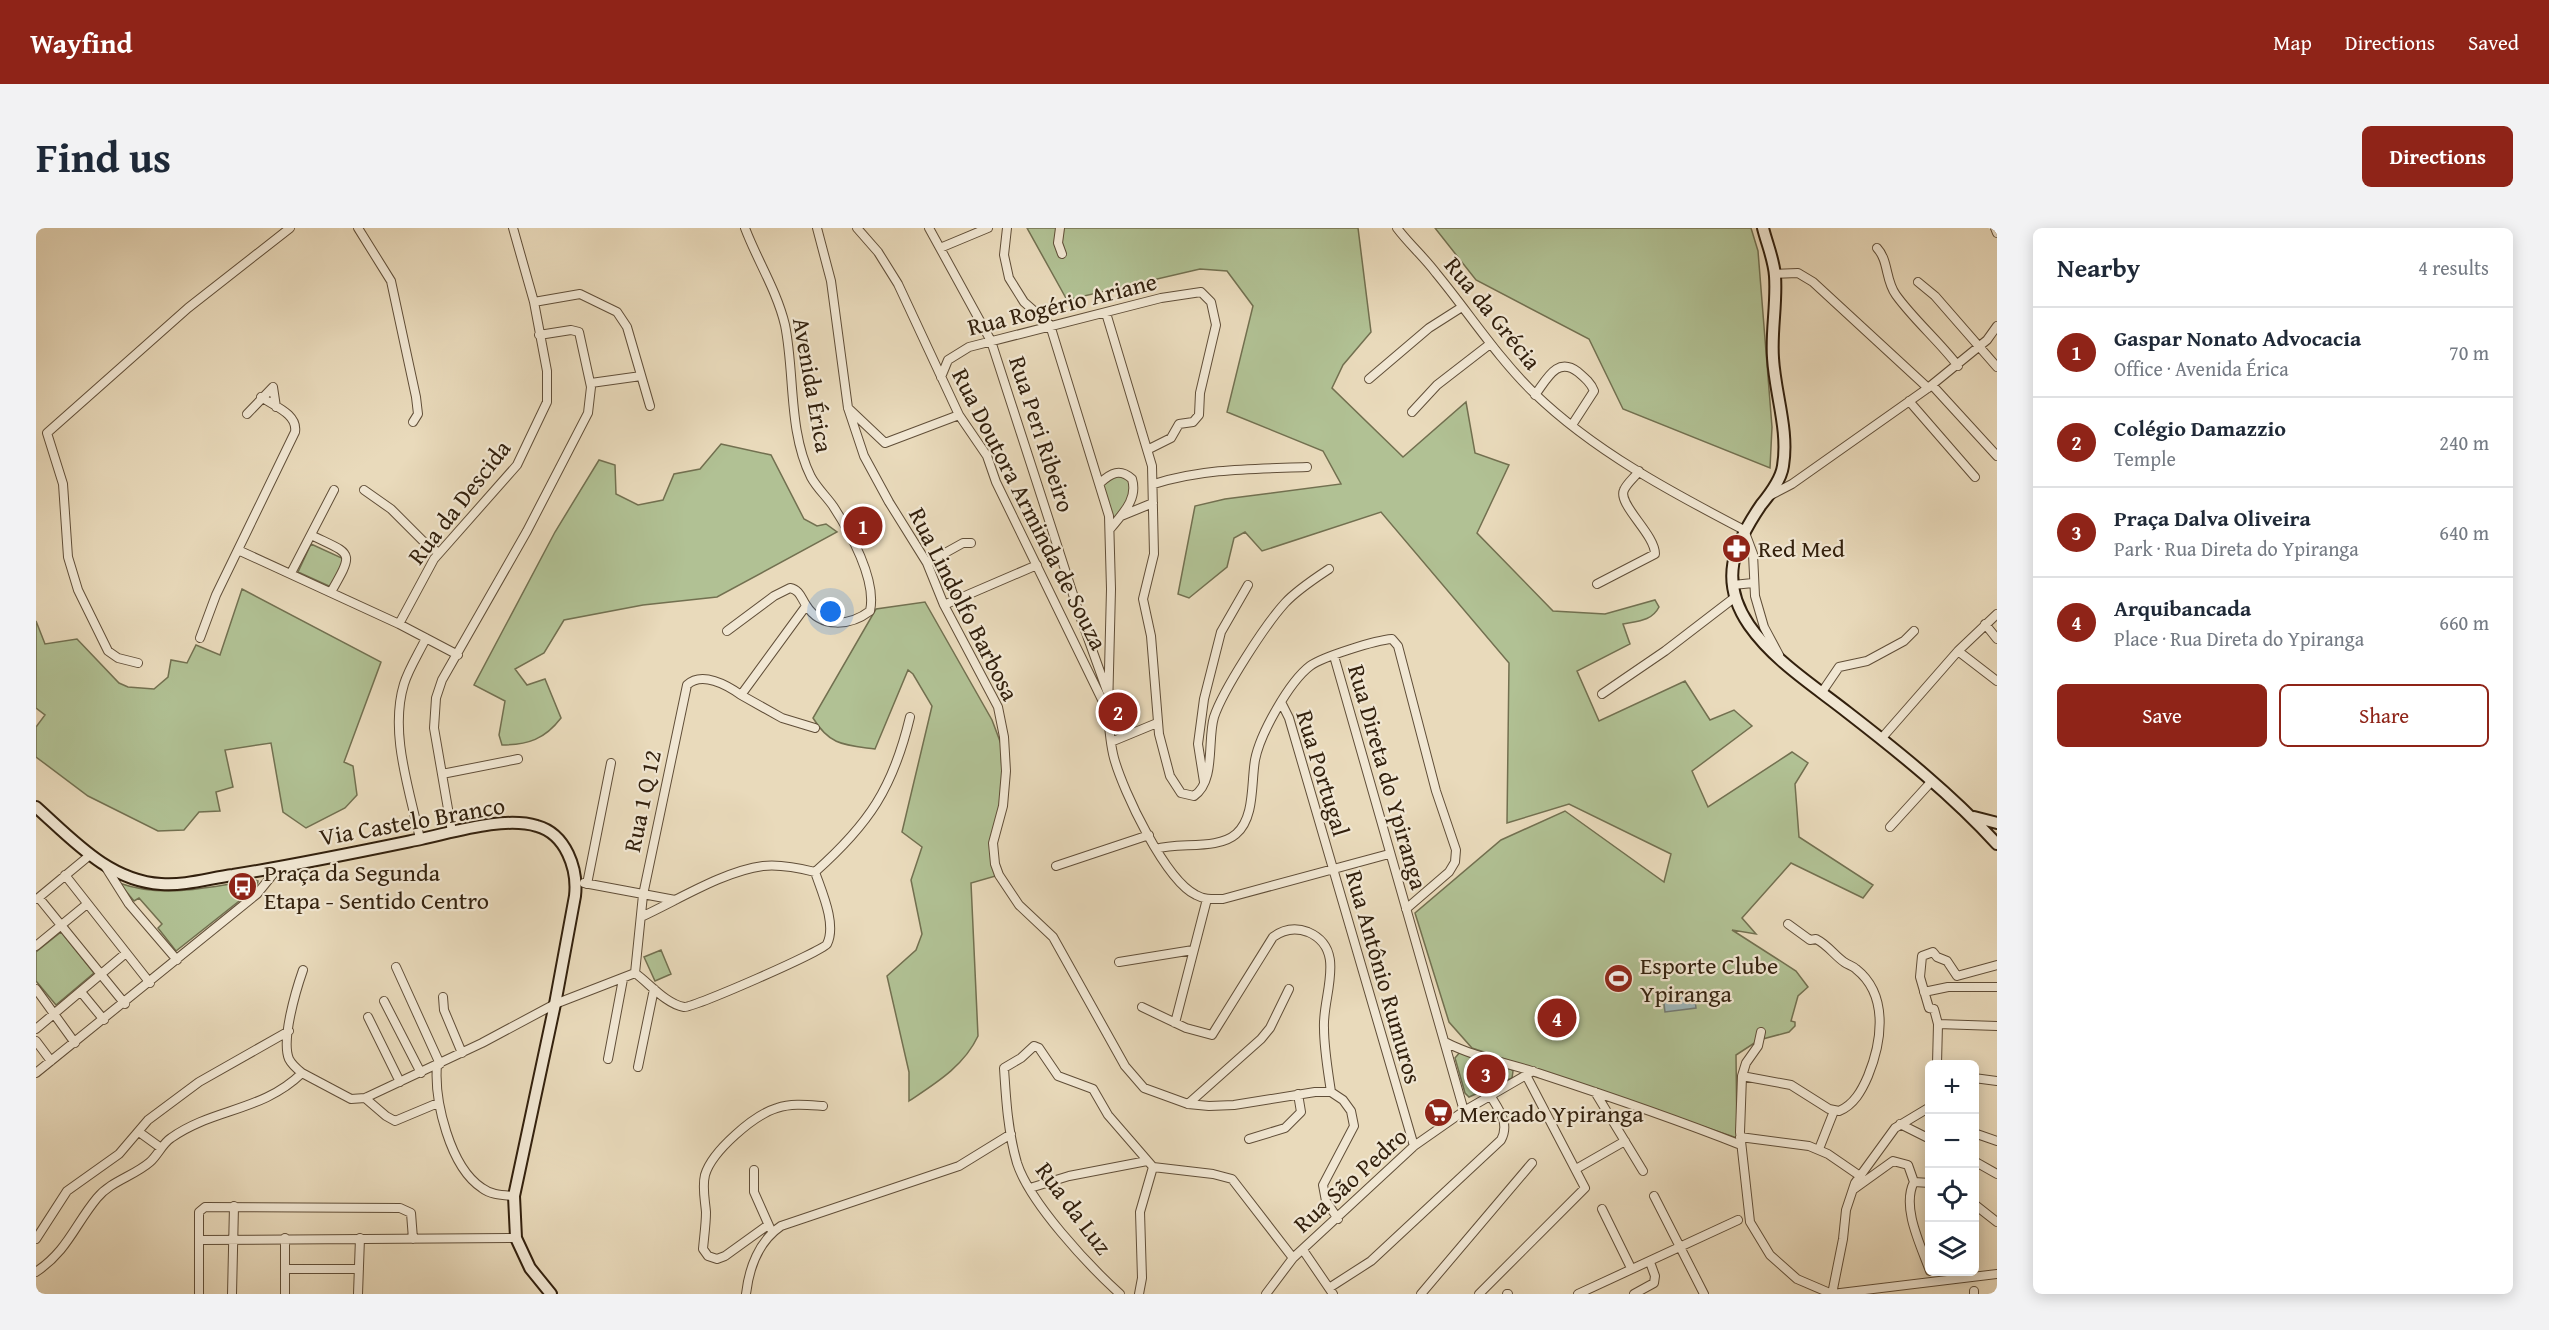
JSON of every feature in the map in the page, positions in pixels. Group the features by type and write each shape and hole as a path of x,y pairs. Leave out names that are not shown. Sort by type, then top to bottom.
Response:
{"main road":[{"path":"1763,228 1775,274 1773,358 1785,448 1783,469 1769,496 1744,530 1734,555 1730,601 1754,631 1782,660 1881,739 1971,816 1997,843"},
{"name":"Via Castelo Branco","path":"36,807 105,866 128,877 161,885 278,868 452,832 509,823 539,826 559,840 582,883 513,1196 516,1238 530,1268 548,1293"},
{"path":"1971,816 1997,823"}],"street":[{"path":"138,663 118,658 108,651 75,582 68,557 63,484 47,433 188,308 290,228"},
{"path":"358,228 387,272 394,291 416,397 418,414 413,422"},
{"name":"Rua da Descida","path":"399,624 439,553 516,465 533,434 549,390 534,302 513,228"},
{"name":"Avenida Érica","path":"745,228 784,323 804,459 819,489 843,521 855,543 869,586 870,611 862,617 833,623 818,617 806,606"},
{"name":"Rua Lindolfo Barbosa","path":"817,228 831,281 849,408 872,472 927,563 945,605 995,697 1002,719 1005,790 993,851 999,875 1018,906 1046,929 1059,946 1133,1079 1152,1092 1188,1104 1220,1107 1298,1094 1331,1092"},
{"name":"Rua Doutora Arminda de Souza","path":"857,228 878,252 898,284 959,415 987,456 996,482 1108,712 1111,742 1121,777 1156,849 1178,881 1196,895 1207,899"},
{"name":"Rua Peri Ribeiro","path":"929,228 991,341 1070,587 1108,695"},
{"path":"940,248 988,228"},
{"path":"1007,228 1004,255 1009,278 1024,302 1050,326 1100,483 1111,528 1108,712"},
{"path":"1060,228 1058,243 1062,254"},
{"name":"Rua da Grécia","path":"1397,228 1491,344 1535,394 1572,425 1639,471 1675,494 1744,530"},
{"path":"1995,228 1997,234"},
{"path":"1876,248 1886,261 1885,268 1895,294 1958,366"},
{"path":"1775,274 1798,273 1813,282 1930,387 1997,456"},
{"path":"1918,282 1935,296 1997,367"},
{"name":"Rua Rogério Ariane","path":"941,377 948,360 954,354 991,341 1193,291 1206,295 1215,313 1216,325 1202,380 1197,419 1179,424 1171,438 1149,449"},
{"path":"534,302 580,294 617,312 627,327 650,406"},
{"path":"1369,379 1429,328 1462,307"},
{"path":"1106,313 1149,449 1154,484 1154,554 1143,599 1151,636 1157,723 1166,764 1176,789 1194,796 1205,784 1211,728 1226,694 1259,639 1285,603 1329,569"},
{"path":"1769,496 1792,484 1930,387 1980,348 1996,328"},
{"path":"452,832 434,714 442,680 459,656 588,413 591,383 579,332 571,330 539,335"},
{"path":"1412,412 1437,385 1491,344"},
{"name":"Rua da Grécia","path":"1535,394 1556,367 1565,365 1588,380 1594,391 1572,425"},
{"path":"591,383 641,376"},
{"path":"247,414 273,387 276,407"},
{"path":"200,638 216,595 295,432 294,421 261,397"},
{"path":"1909,401 1975,477"},
{"path":"849,408 885,443 937,426 959,415"},
{"path":"1154,484 1180,476 1222,470 1307,467"},
{"path":"1597,584 1654,554 1654,546 1623,499 1623,490 1639,471"},
{"path":"1100,483 1112,473 1120,472 1132,479 1133,497 1111,528"},
{"path":"291,573 334,489"},
{"path":"364,490 391,509 425,543 439,553"},
{"path":"1120,517 1153,503"},
{"path":"1744,530 1753,554 1753,583 1764,627 1782,660"},
{"path":"311,535 343,551 348,557 348,564 332,592"},
{"path":"927,563 963,543 971,543"},
{"path":"238,550 399,624 459,656"},
{"path":"945,605 1037,565"},
{"path":"1733,585 1753,583"},
{"path":"1205,784 1198,750 1201,712 1221,632 1248,585"},
{"path":"727,631 790,588 798,591 806,606 741,695 782,718 815,728"},
{"path":"1602,694 1665,651 1730,601"},
{"path":"1881,739 1958,651 1997,614"},
{"path":"1985,624 1997,639"},
{"path":"1822,692 1839,667 1867,661 1904,641 1914,631"},
{"path":"420,839 401,742 399,715 405,684 426,638"},
{"path":"1156,849 1175,844 1220,842 1238,832 1247,814 1259,746 1282,704 1309,667 1334,656 1388,639 1395,640 1421,738 1456,850 1455,862 1449,872 1406,909"},
{"path":"1958,651 1997,681"},
{"name":"Rua Direta do Ypiranga","path":"1334,656 1464,1111"},
{"name":"Rua 1 Q 12","path":"635,973 643,895 684,693 690,682 701,679 726,685 741,695"},
{"name":"Rua Portugal","path":"1282,704 1289,718 1327,853"},
{"path":"642,917 723,879 762,866 815,872 855,834 876,806 893,776 910,717"},
{"path":"1111,742 1157,723"},
{"path":"442,774 518,759"},
{"path":"611,763 582,883 676,900"},
{"path":"1890,827 1931,782"},
{"path":"1056,866 1149,835"},
{"name":"Rua Antônio Rumuros","path":"1327,853 1414,1146"},
{"path":"1174,1023 1207,899 1223,899 1389,854"},
{"path":"90,855 38,899 125,1004"},
{"path":"105,866 124,898 177,960"},
{"path":"36,1073 125,1004 257,894 278,868"},
{"path":"303,970 289,1031 290,1061 302,1073 351,1099 365,1098 462,1053 555,1004 635,973 654,989 683,1007 693,1006 812,953 827,944 829,932 828,914 815,872"},
{"path":"65,875 150,983"},
{"path":"36,946 87,904"},
{"path":"1788,924 1810,940 1816,939 1824,944 1843,962 1856,969 1870,987 1880,1010 1880,1029 1872,1065 1856,1098 1848,1106 1834,1111 1819,1149"},
{"path":"1142,1007 1174,1023 1204,1034 1215,1032 1260,956 1274,938 1287,929 1306,932 1315,936 1328,948 1331,962 1323,1027 1331,1092 1347,1105 1353,1120 1350,1137 1323,1185 1326,1201 1338,1219"},
{"path":"1119,962 1194,950"},
{"path":"1937,1060 1938,1024 1934,1009 1929,1008 1920,977 1922,956 1934,952 1937,957 1947,961 1957,976 1997,965"},
{"path":"36,1029 126,953"},
{"path":"396,967 439,1064 438,1103 464,1169 482,1189 513,1196"},
{"path":"608,1059 623,979"},
{"path":"1924,992 1948,987 1997,987"},
{"path":"36,989 75,1043"},
{"path":"638,1067 654,989"},
{"path":"1188,1104 1262,1039 1289,989"},
{"path":"81,992 104,1020"},
{"path":"443,998 444,1010 462,1053"},
{"path":"384,1001 421,1072"},
{"path":"369,1017 400,1082"},
{"path":"1938,1024 1997,1026"},
{"path":"36,1239 66,1191 119,1154 148,1120 200,1082 289,1031"},
{"path":"1761,1032 1758,1046 1746,1063 1742,1076 1740,1141 1748,1211 1755,1234 1770,1256 1785,1270 1825,1293 1840,1294 1997,1274"},
{"path":"36,1041 51,1061"},
{"path":"1445,1042 1475,1055 1595,1092 1740,1141 1819,1149 1860,1176"},
{"name":"Rua da Luz","path":"1120,1294 1078,1251 1030,1188 1018,1165 1003,1091 1004,1066 1017,1061 1031,1048 1038,1046 1058,1076 1093,1089 1108,1115 1150,1164"},
{"path":"36,1272 64,1249 101,1194 147,1165 161,1148 181,1132 273,1096 302,1073"},
{"path":"1479,1294 1579,1195 1585,1185 1529,1073"},
{"name":"Rua São Pedro","path":"1266,1294 1293,1258 1338,1219 1414,1146 1464,1111 1529,1073"},
{"path":"1742,1076 1791,1085 1834,1111"},
{"path":"1979,1079 1997,1081"},
{"path":"1595,1092 1643,1171"},
{"path":"1249,1139 1293,1122 1301,1112 1298,1094"},
{"path":"1303,1250 1331,1291 1371,1261 1501,1140 1504,1134 1504,1121 1490,1095"},
{"path":"365,1098 395,1121 438,1103"},
{"path":"823,1106 799,1104 778,1107 761,1115 718,1153 705,1177 704,1253 712,1259 725,1256 770,1228 959,1166 1011,1134"},
{"path":"1825,1293 1851,1192 1860,1176 1900,1124 1925,1109"},
{"path":"1900,1124 1925,1137"},
{"path":"139,1132 161,1148"},
{"path":"1979,1135 1997,1141"},
{"path":"1576,1169 1625,1141"},
{"path":"1851,1192 1893,1161 1908,1165 1914,1182 1911,1191 1911,1208 1925,1254"},
{"path":"1421,1294 1532,1163"},
{"path":"1139,1294 1142,1278 1140,1212 1150,1164"},
{"path":"1030,1188 1063,1177 1150,1164 1232,1179 1293,1258"},
{"path":"1979,1164 1997,1174"},
{"path":"754,1170 754,1192 770,1228"},
{"path":"1914,1182 1925,1183"},
{"path":"1654,1196 1704,1294"},
{"path":"232,1294 234,1206"},
{"path":"199,1294 199,1212 205,1207 400,1208 410,1212 412,1239"},
{"path":"1979,1208 1997,1222"},
{"path":"1602,1209 1630,1268"},
{"path":"1578,1294 1738,1220"},
{"path":"746,1294 749,1272 770,1228"},
{"path":"285,1238 285,1294"},
{"path":"358,1294 360,1238"},
{"path":"199,1240 516,1238"},
{"path":"1634,1294 1652,1285 1655,1276 1650,1262"},
{"path":"285,1269 359,1269"},
{"path":"1931,1276 1933,1282"}],"green space":[{"path":"1027,228 1358,228 1371,332 1343,365 1332,388 1403,457 1466,402 1475,453 1509,465 1477,533 1553,611 1605,614 1655,600 1659,607 1648,618 1623,624 1630,644 1577,671 1599,721 1685,681 1710,720 1734,710 1752,726 1692,771 1708,807 1792,752 1808,763 1795,784 1799,837 1873,885 1863,898 1791,863 1742,918 1756,934 1732,930 1796,971 1808,987 1798,996 1791,1021 1795,1022 1795,1026 1789,1032 1759,1040 1736,1055 1737,1138 1472,1048 1449,1022 1415,913 1501,840 1565,811 1664,882 1671,854 1569,804 1507,823 1509,663 1381,512 1262,551 1245,532 1234,538 1227,567 1189,598 1178,594 1195,506 1225,499 1341,484 1323,451 1227,412 1253,306 1227,271 1200,269 1067,300"},
{"path":"1435,228 1751,228 1758,251 1772,427 1770,468 1623,409 1589,339 1476,280"},
{"path":"721,444 771,455 804,519 817,526 826,524 837,532 717,597 643,605 564,620 544,653 515,669 527,685 545,679 561,718 542,736 520,744 502,745 499,735 505,701 474,685 555,532 599,460 615,465 616,494 638,505 663,500 674,474 700,469"},
{"path":"1119,474 1130,479 1131,495 1114,521 1103,485"},
{"path":"311,544 344,559 331,587 298,572"},
{"path":"242,589 381,662 344,762 353,766 357,795 345,808 306,828 283,812 271,743 225,750 233,787 216,792 220,811 199,812 184,830 158,831 88,796 36,757 36,727 45,715 36,708 36,621 45,644 77,639 119,683 128,687 154,689 168,677 171,660 187,663 196,645 220,655"},
{"path":"925,602 992,720 1001,744 1003,806 993,843 999,875 971,883 978,1036 957,1065 909,1101 909,1072 887,976 916,950 922,934 911,880 922,847 902,832 932,706 913,674 908,670 875,749 847,745 832,739 813,718 876,609"},
{"path":"258,881 257,887 176,951 158,928 162,924 139,898 134,901 119,883 136,888 170,891"},
{"path":"61,932 94,973 56,1005 36,981 36,952"},
{"path":"661,950 671,974 655,981 644,957"},
{"path":"1460,1052 1510,1068 1513,1071 1512,1078 1469,1097 1465,1093 1455,1058"}],"water":[{"path":"1694,991 1696,1008 1665,1012 1663,995"}],"place":[{"name":"Gaspar Nonato Advocacia","path":"863,526"},
{"name":"Red Med","path":"1737,548"},
{"name":"Colégio Damazzio","path":"1118,712"},
{"name":"Praça da Segunda Etapa - Sentido Centro","path":"243,886"},
{"name":"Esporte Clube Ypiranga","path":"1619,979"},
{"name":"Arquibancada","path":"1557,1018"},
{"name":"Praça Dalva Oliveira","path":"1486,1074"},
{"name":"Mercado Ypiranga","path":"1438,1113"}]}
